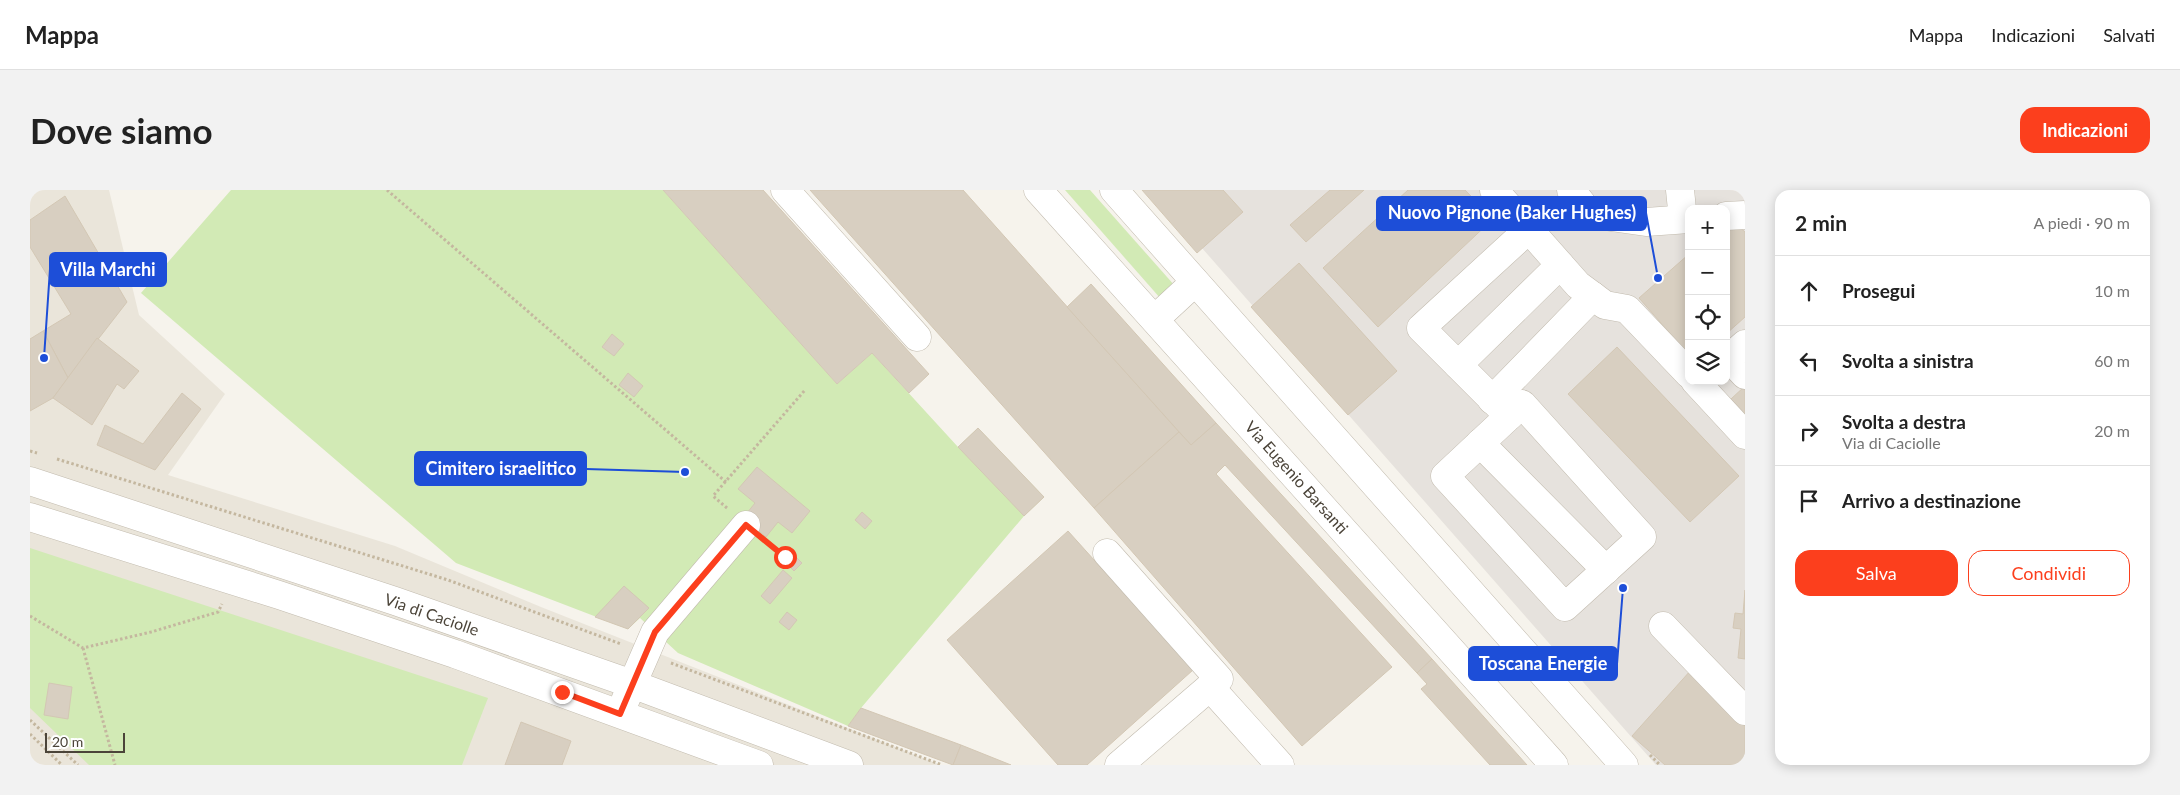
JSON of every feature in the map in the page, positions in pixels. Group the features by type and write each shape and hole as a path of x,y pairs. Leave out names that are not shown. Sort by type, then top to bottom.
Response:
{"street":[{"path":"785,190 917,337"},
{"name":"Via Eugenio Barsanti","path":"1038,190 1554,765"},
{"path":"1114,190 1624,765"},
{"path":"1494,190 1578,285 1605,305 1628,308 1685,370"},
{"path":"1570,190 1590,214 1646,222 1685,219"},
{"path":"1680,190 1685,214"},
{"path":"1730,216 1745,215"},
{"path":"1500,408 1421,328 1529,229"},
{"path":"1458,365 1560,264"},
{"path":"1155,319 1195,282"},
{"path":"1500,408 1522,404 1642,537 1565,607 1445,476 1480,443 1500,408 1593,296"},
{"path":"1745,344 1730,358 1745,375"},
{"path":"1699,385 1745,435"},
{"path":"1480,443 1606,570"},
{"name":"Via di Caciolle","path":"30,511 34,483 395,601 632,684 849,765"},
{"name":"Via di Caciolle","path":"30,517 279,595 464,657 759,765"},
{"path":"620,714 655,632 746,525"},
{"path":"1107,553 1219,679 1119,765"},
{"path":"1663,626 1745,711"},
{"path":"1210,686 1280,765"}],"path":[{"path":"388,190 726,482"},
{"path":"785,557 713,496 804,390"},
{"path":"30,450 39,453"},
{"path":"48,456 448,580 942,765"},
{"path":"30,616 84,648 151,632 218,612 222,603"},
{"path":"84,648 114,765"},
{"path":"30,720 78,765"},
{"path":"30,734 62,765"}],"shaded area":[{"path":"30,190 109,190 139,315 225,394 168,475 395,546 541,607 941,765 30,765"},
{"path":"1151,190 1745,190 1745,765 1656,765"}],"green space":[{"path":"231,190 663,190 837,384 872,353 958,447 978,428 1044,497 1024,516 861,708 848,726 678,653 640,618 628,629 456,563 141,293"},
{"path":"1065,190 1090,190 1175,286 1161,299"},
{"path":"30,548 488,698 462,765 89,765 30,708"}],"building":[{"path":"663,190 763,190 929,374 909,393 872,353 837,384"},
{"path":"810,190 963,190 1179,432 1094,508"},
{"path":"1142,190 1223,190 1243,212 1197,253"},
{"path":"1330,190 1364,190 1306,242 1290,225"},
{"path":"1408,190 1465,190 1493,219 1378,327 1323,268"},
{"path":"65,196 127,302 68,378 43,331 71,314 30,247 30,220"},
{"path":"1730,219 1745,232 1745,317 1730,330"},
{"path":"1685,258 1685,350 1639,298"},
{"path":"1299,263 1397,371 1348,415 1251,307"},
{"path":"1091,284 1216,423 1191,445 1067,307"},
{"path":"43,331 68,378 53,398 30,411 30,339"},
{"path":"612,334 624,344 614,356 602,347"},
{"path":"97,338 139,371 124,389 117,384 92,425 53,398"},
{"path":"1617,347 1739,476 1690,522 1568,394"},
{"path":"628,373 643,386 634,397 619,385"},
{"path":"1745,386 1745,414 1731,399"},
{"path":"182,393 201,409 155,470 97,445 105,425 143,444"},
{"path":"1216,423 1432,659 1417,673 1225,465 1216,474 1392,667 1302,746 1094,508 1179,432 1191,445"},
{"path":"978,428 1044,497 1024,516 958,447"},
{"path":"757,467 810,511 792,533 778,522 766,537 743,518 755,503 738,489"},
{"path":"862,512 872,521 865,529 855,520"},
{"path":"1068,531 1193,670 1087,765 1058,765 947,640"},
{"path":"797,558 802,563 794,571 789,566"},
{"path":"783,570 792,578 770,604 761,596"},
{"path":"624,586 649,608 628,629 595,617"},
{"path":"1745,590 1745,659 1738,658 1741,629 1733,628 1735,613 1743,614"},
{"path":"787,612 797,620 789,630 779,622"},
{"path":"1432,659 1527,765 1490,765 1421,689 1427,684 1417,673"},
{"path":"1691,670 1745,719 1745,757 1737,765 1665,765 1632,736"},
{"path":"49,683 72,687 68,719 44,715"},
{"path":"861,708 961,745 953,765 848,726"},
{"path":"521,722 571,741 562,765 505,765"},
{"path":"961,745 1011,765 953,765"}],"place":[{"name":"Nuovo Pignone (Baker Hughes)","path":"1658,278"},
{"name":"Villa Marchi","path":"44,358"},
{"name":"Cimitero israelitico","path":"685,472"},
{"name":"Toscana Energie","path":"1623,588"}],"route":[{"path":"562,692 620,714 655,632 746,525 785,557"}]}
